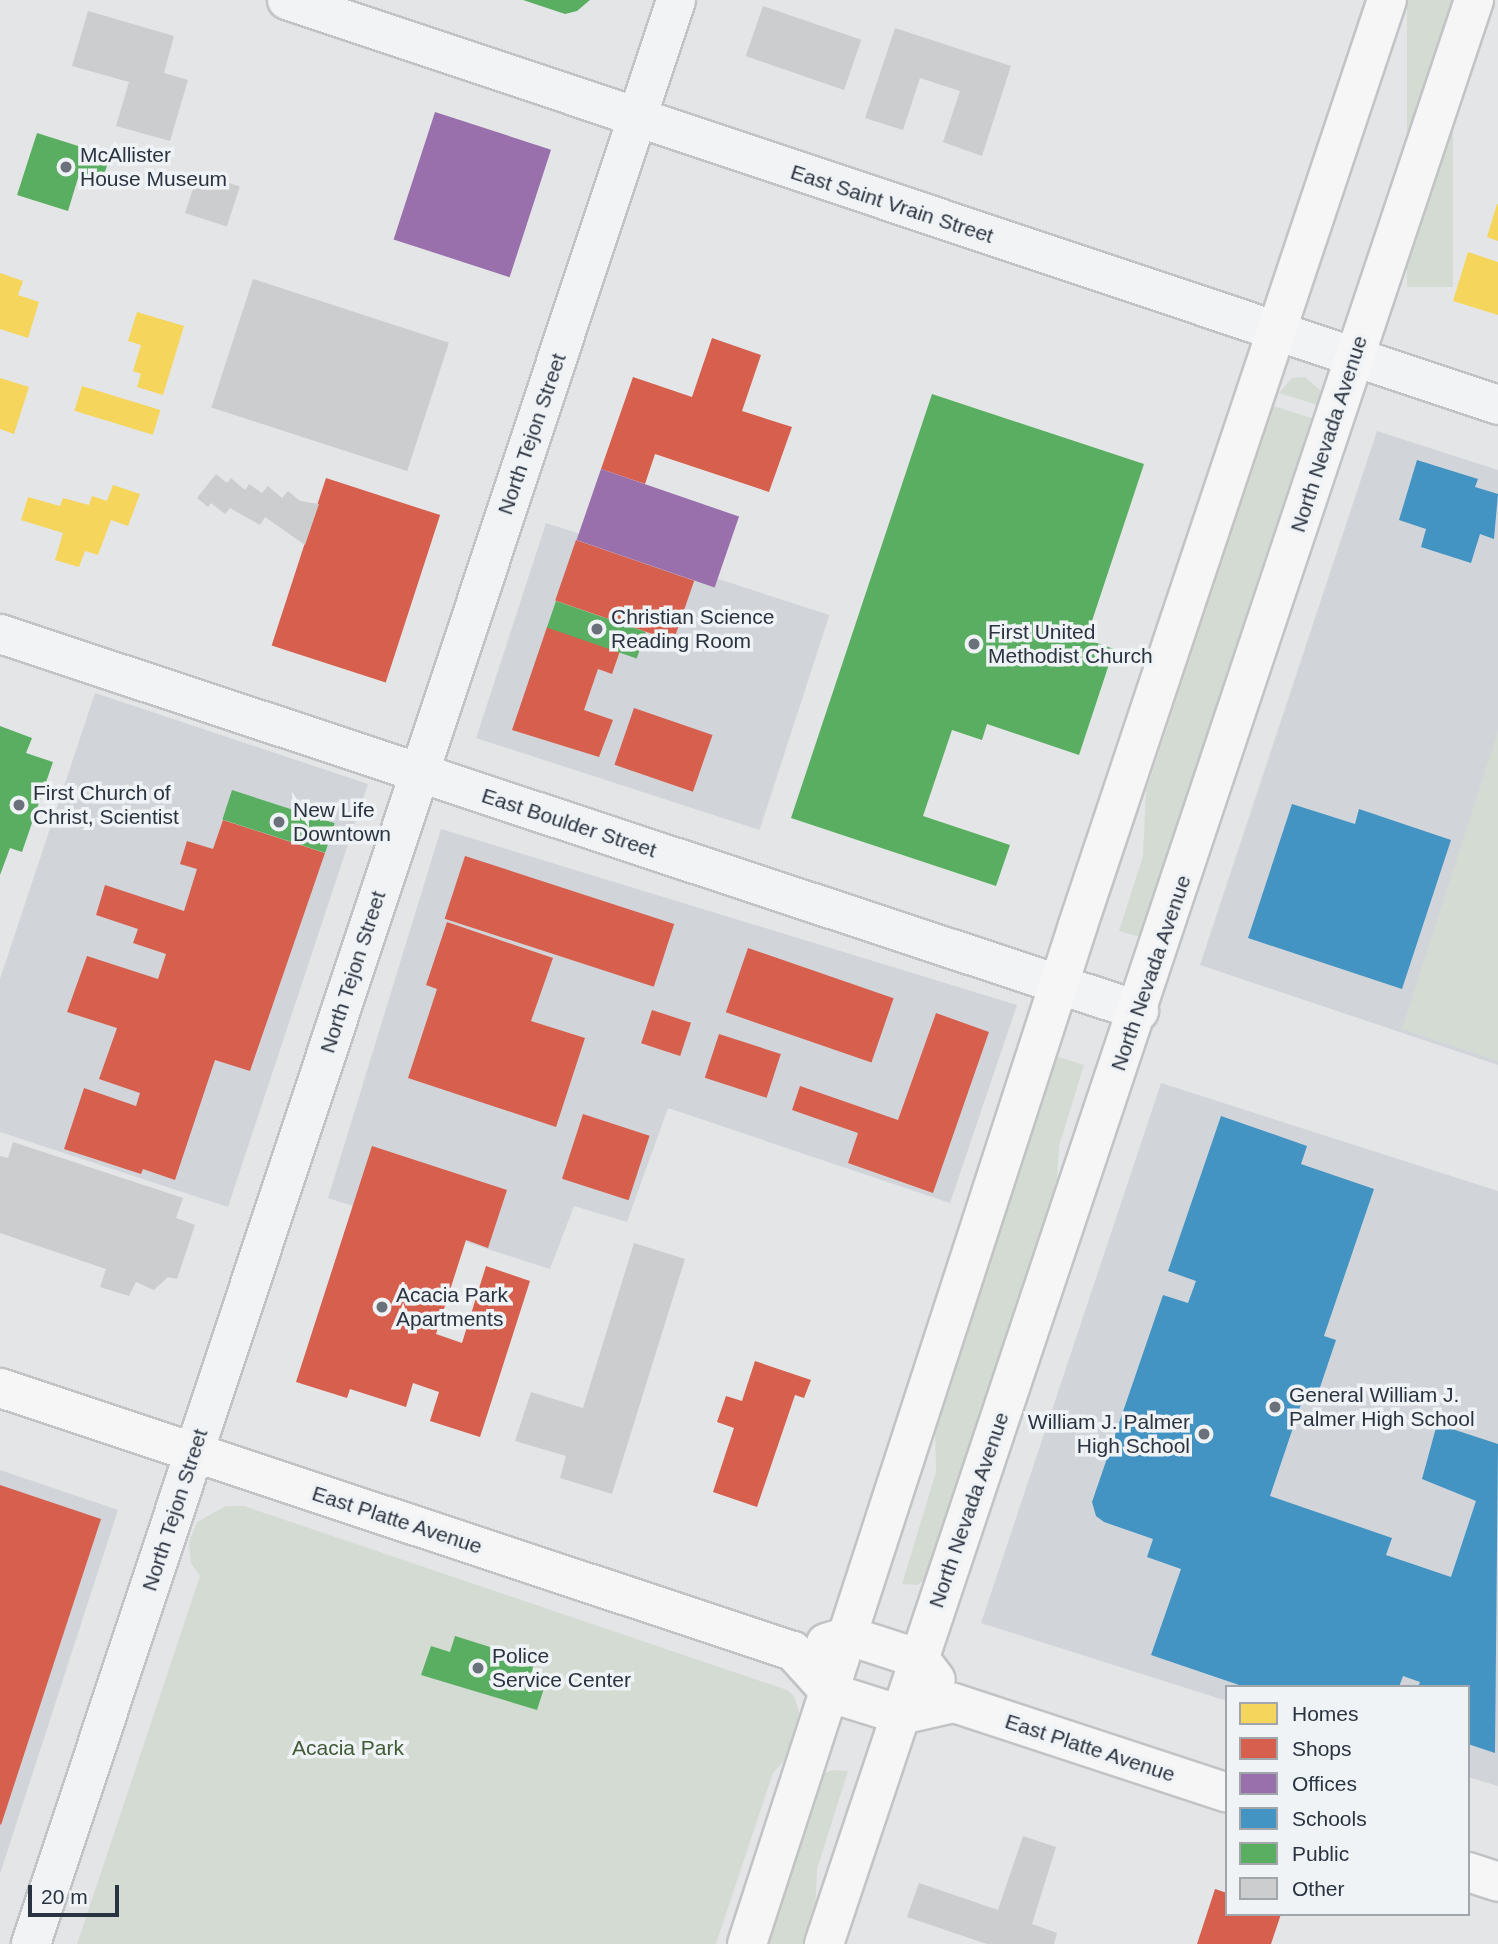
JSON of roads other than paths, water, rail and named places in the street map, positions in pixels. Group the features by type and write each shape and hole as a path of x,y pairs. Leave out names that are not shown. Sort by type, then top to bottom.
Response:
{"main road":[{"path":"747,1944 831,1693 1059,985 1387,0"},
{"name":"North Nevada Avenue","path":"824,1944 1139,1011 1474,0"},
{"name":"East Platte Avenue","path":"0,1388 793,1651 831,1693"},
{"path":"793,1651 849,1636 920,1659 954,1703 901,1715 831,1693"},
{"name":"East Platte Avenue","path":"954,1703 1225,1792"},
{"path":"1470,1873 1498,1882"}],"street":[{"name":"East Saint Vrain Street","path":"288,0 1498,405"},
{"name":"North Tejon Street","path":"31,1944 676,0"},
{"name":"East Boulder Street","path":"0,634 1139,1011"}],"place":[{"name":"McAllister House Museum","path":"66,167"},
{"name":"Christian Science Reading Room","path":"597,629"},
{"name":"First United Methodist Church","path":"974,644"},
{"name":"First Church of Christ, Scientist","path":"19,805"},
{"name":"New Life Downtown","path":"279,822"},
{"name":"Acacia Park Apartments","path":"382,1307"},
{"name":"General William J. Palmer High School","path":"1275,1407"},
{"name":"William J. Palmer High School","path":"1204,1434"},
{"name":"Police Service Center","path":"478,1668"}],"park label":[{"name":"Acacia Park","path":"348,1748"}]}
